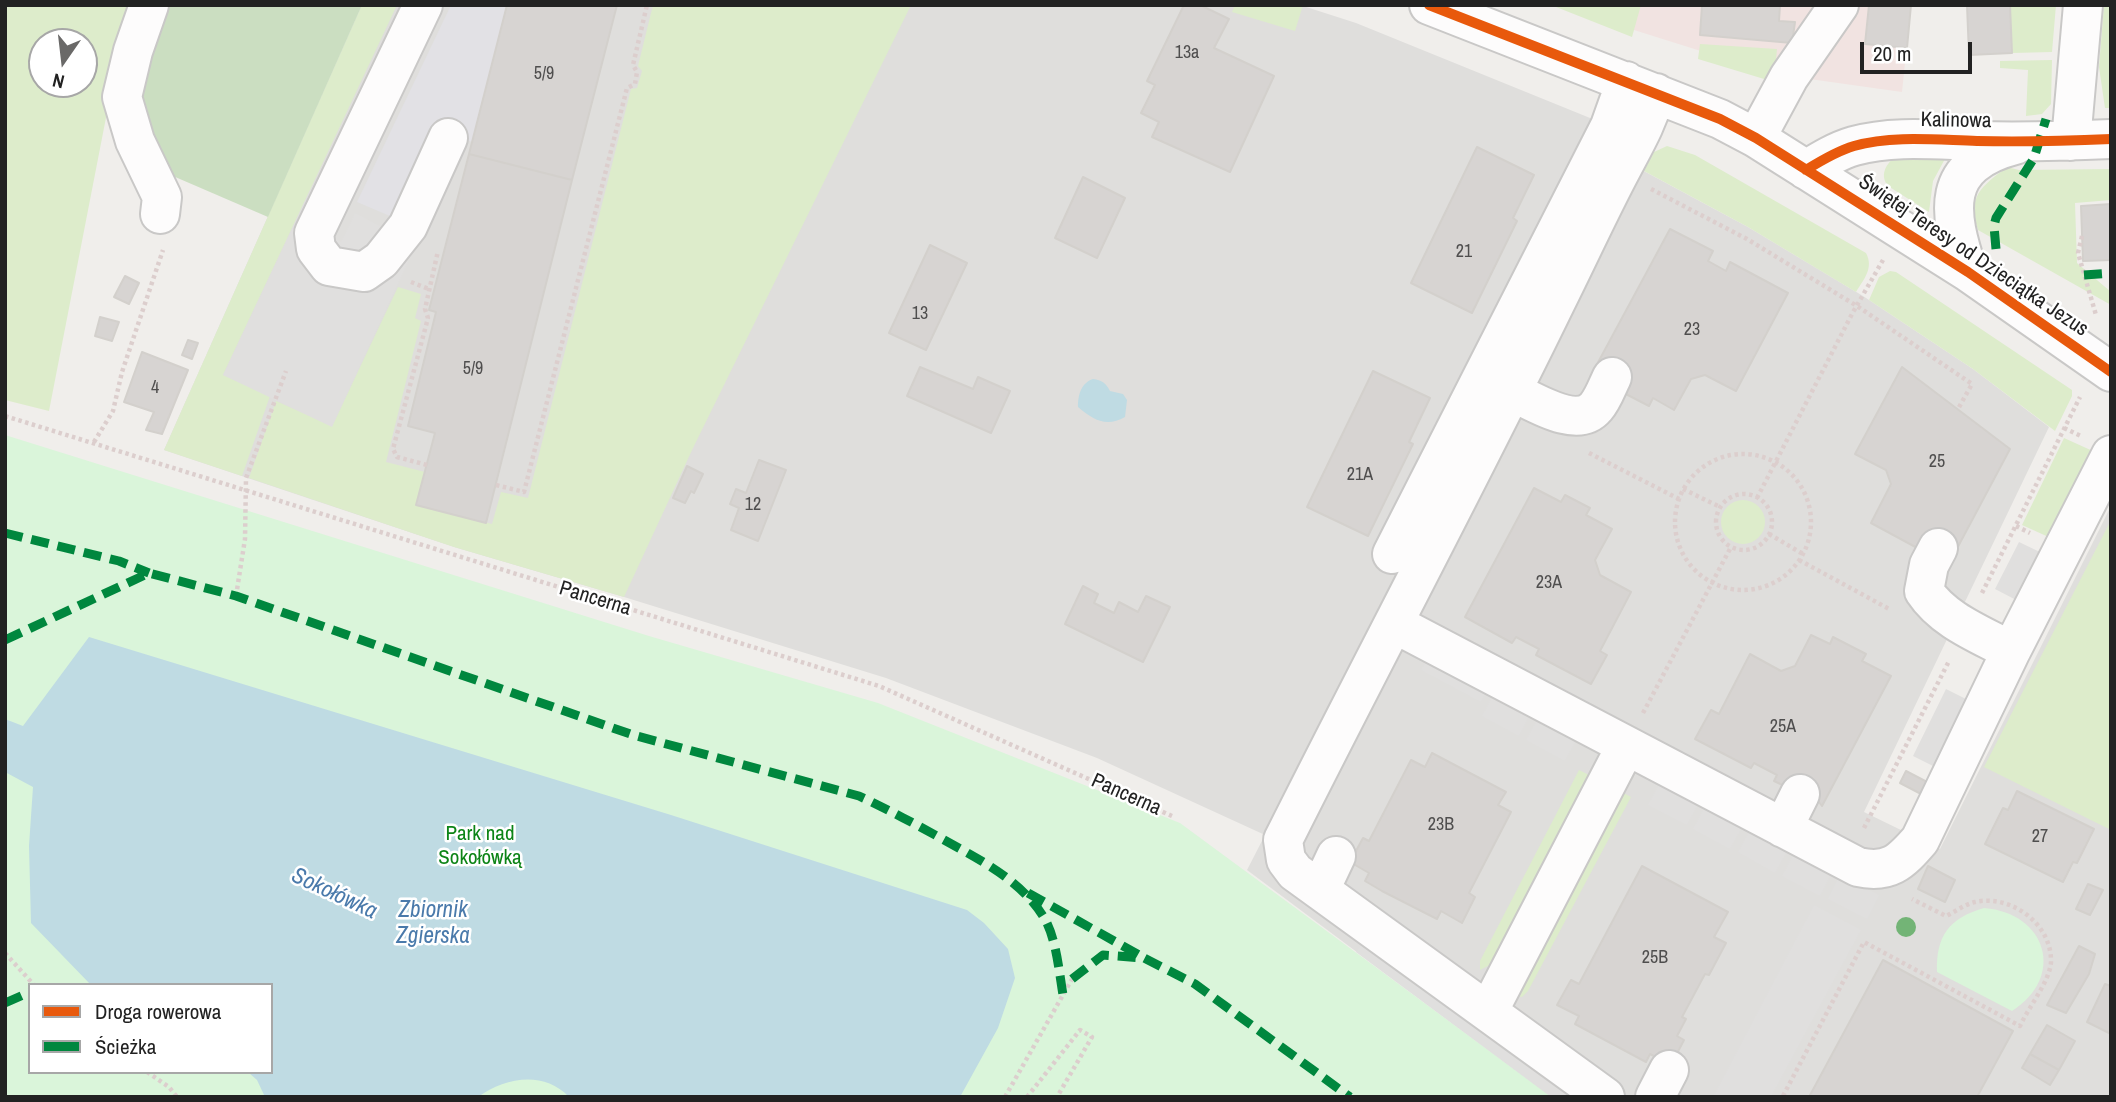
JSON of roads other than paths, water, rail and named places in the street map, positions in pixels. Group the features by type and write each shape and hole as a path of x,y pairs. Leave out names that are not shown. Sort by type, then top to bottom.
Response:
{"street":[{"path":"149,5 133,51 122,97 135,141 162,197 160,214"},
{"path":"423,5 314,233 316,249 329,265 364,272 381,260 408,226 448,138"},
{"name":"Świętej Teresy od Dzieciątka Jezus","path":"1429,5 1699,109 1756,138 1968,272 2097,381"},
{"path":"1756,138 1788,78 1839,5"},
{"path":"2071,141 2083,5"},
{"path":"1605,1097 1488,1012 1328,873 1295,872 1286,860 1283,839 1513,392 1648,121 1641,87"},
{"path":"1392,554 1610,126 1641,87"},
{"name":"Kalinowa","path":"1806,170 1833,154 1856,146 1905,139 2029,142 2111,139"},
{"name":"Kalinowa","path":"1968,272 1953,220 1953,201 1958,186 1975,164 2003,148 2029,142"},
{"path":"1513,392 1574,417 1595,408 1612,377"},
{"path":"1395,624 1858,867 1886,869 1900,861 1920,840 2011,651 2111,455"},
{"path":"1938,548 1929,565 1924,591 1934,606 2011,651"},
{"path":"1488,1012 1626,746"},
{"path":"1783,828 1800,794"}],"water":[{"path":"1093,379 1103,382 1110,391 1123,394 1127,400 1125,417 1112,422 1100,421 1078,407 1081,390"},
{"name":"Zbiornik Zgierska","path":"89,637 671,815 967,910 984,923 1008,949 1015,978 998,1028 960,1097 569,1097 548,1083 524,1080 500,1085 478,1097 265,1097 257,1080 250,1074 273,1074 273,983 89,983 31,923 29,846 33,787 5,772 5,719 23,726"}],"park label":[{"name":"Park nad Sokołówką","path":"480,846"}],"water label":[{"name":"Sokołówka","path":"334,894"}]}
